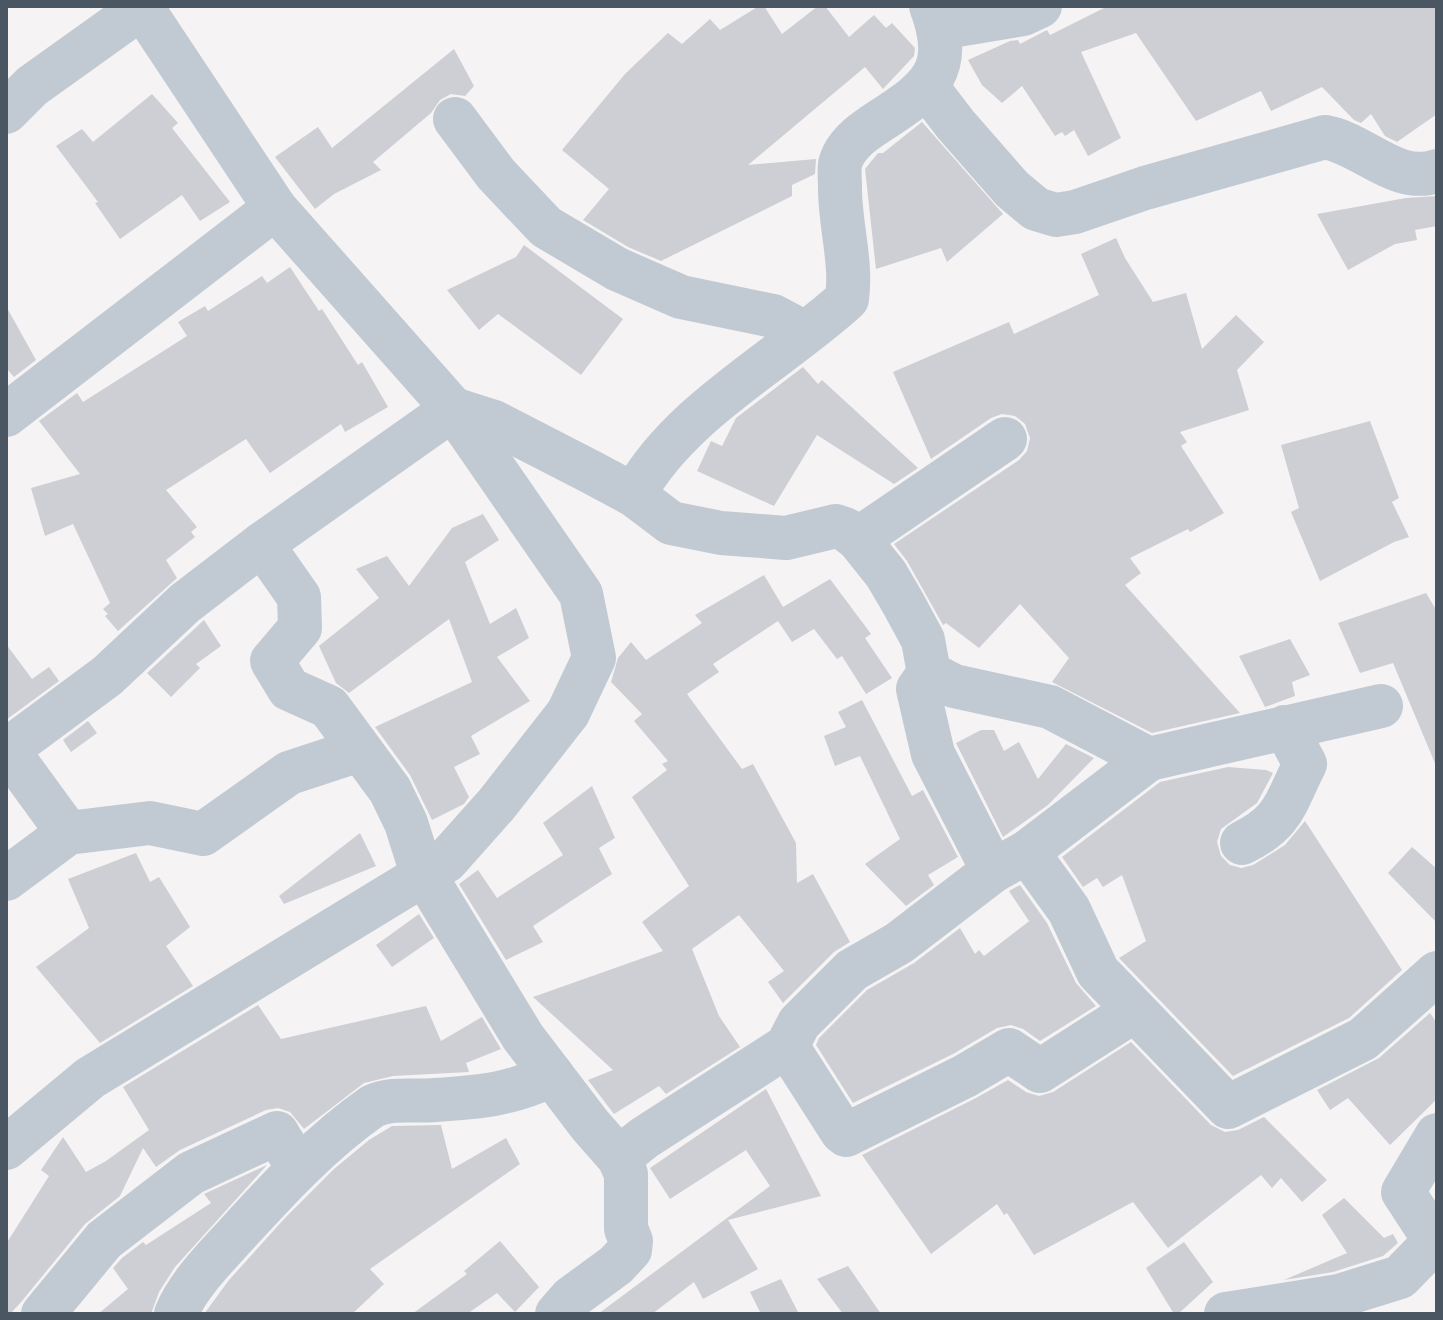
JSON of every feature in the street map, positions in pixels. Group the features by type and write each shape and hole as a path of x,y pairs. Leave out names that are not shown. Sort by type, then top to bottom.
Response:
{"street":[{"path":"634,495 661,454 694,420 847,299 850,278 840,195 840,163 855,139 926,86 940,64 935,17 1023,14 1040,6"},
{"path":"6,112 32,86 141,7 210,106 275,208 453,409 581,594 594,658 568,713 500,800 446,861 90,1078 6,1148"},
{"path":"926,86 962,133 1012,189 1036,209 1056,215 1075,212 1181,177 1325,137 1354,147 1400,171 1417,175 1437,171"},
{"path":"455,119 496,174 546,227 617,269 681,297 773,316 805,333"},
{"path":"6,415 275,208"},
{"path":"453,409 494,422 634,495 671,523 709,531 786,538 836,526 858,539 886,574 923,640 929,673 918,689 933,754 1010,861 1069,910 1098,972 1228,1107 1363,1039 1437,973"},
{"path":"68,833 7,749 107,676 185,603 262,544 453,409"},
{"path":"858,539 1005,439"},
{"path":"262,544 299,597 300,628 272,661 289,689 329,707 390,790 406,823 424,874 523,1037 619,1158 626,1174 626,1229 631,1241 630,1250 616,1265 571,1298 557,1314"},
{"path":"929,673 954,686 1050,707 1149,759"},
{"path":"619,1158 644,1138 787,1046 799,1023 852,970 899,943 1149,759 1381,706"},
{"path":"1242,843 1275,821 1305,764 1285,727"},
{"path":"6,879 68,833 150,823 203,834 289,773 359,750"},
{"path":"787,1046 846,1135 957,1080 1009,1050 1040,1071 1134,1011"},
{"path":"176,1314 185,1297 220,1252 298,1168 378,1104 512,1092 552,1075"},
{"path":"43,1314 104,1240 191,1173 277,1133 298,1168"},
{"path":"1226,1314 1339,1296 1400,1277 1435,1241 1403,1192 1437,1135"}],"building":[{"path":"764,6 782,34 818,6 825,6 849,37 874,15 886,28 892,23 915,48 914,56 883,89 865,67 748,165 816,159 815,174 792,185 792,196 661,261 628,247 583,220 609,189 562,150 625,74 668,33 682,44 710,19 720,30"},
{"path":"1108,6 1437,6 1437,114 1397,142 1385,136 1371,114 1361,123 1354,120 1322,87 1271,111 1261,91 1196,121 1136,33 1081,52 1121,138 1088,156 1074,130 1065,136 1062,132 1055,136 1022,86 1002,103 982,85 968,60 1010,41 1018,40 1020,44 1047,30 1050,35"},
{"path":"454,49 474,86 465,96 451,94 440,100 431,113 373,162 381,170 334,194 315,209 275,157 318,127 332,148"},
{"path":"152,94 178,123 172,128 230,202 200,221 182,195 120,239 95,203 98,202 56,146 82,129 93,142"},
{"path":"922,122 1003,214 947,262 941,248 876,269 865,169 878,153 883,153"},
{"path":"1437,196 1437,226 1415,230 1417,240 1395,244 1348,270 1317,214 1406,198"},
{"path":"1116,238 1153,302 1186,293 1202,349 1236,315 1264,342 1237,370 1249,410 1180,432 1187,442 1181,446 1224,513 1190,532 1188,529 1130,558 1141,573 1125,585 1240,713 1152,733 1052,682 1069,658 1020,604 979,648 946,623 943,625 894,544 1019,460 1027,451 1030,438 1025,424 1015,416 1002,414 991,418 931,459 893,372 1009,322 1014,334 1099,295 1081,254"},
{"path":"524,245 623,319 581,375 498,314 479,330 447,290 516,257"},
{"path":"290,267 358,365 362,362 388,407 345,432 341,424 270,473 246,439 166,490 197,527 191,532 195,537 166,560 177,578 118,631 105,616 108,614 103,609 110,603 73,524 45,536 31,488 80,474 39,421 77,393 83,402 187,336 178,322 205,306 208,311 262,276 267,283"},
{"path":"6,306 36,360 14,377 6,368"},
{"path":"803,367 818,384 822,380 918,468 894,484 817,435 774,506 697,471 711,441 722,446 736,418"},
{"path":"1370,421 1399,498 1392,502 1409,537 1320,581 1291,512 1299,508 1281,445"},
{"path":"483,514 499,540 465,562 490,624 516,608 529,638 497,657 530,701 471,736 480,754 454,767 469,797 464,804 432,820 410,775 375,727 472,682 449,619 349,693 336,683 319,646 379,598 356,569 387,556 409,586 452,528"},
{"path":"764,575 783,607 830,579 871,634 865,638 892,678 866,694 842,656 837,659 814,629 792,642 778,621 713,664 719,672 687,694 742,769 753,764 796,843 797,883 813,874 850,942 834,952 783,1003 768,982 784,971 739,915 692,949 719,1016 740,1047 666,1094 659,1086 614,1114 588,1080 613,1070 533,997 663,951 642,922 689,886 632,797 667,770 662,764 668,761 634,721 642,714 611,682 618,658 631,642 646,660 702,623 695,615"},
{"path":"1426,593 1437,611 1437,768 1393,663 1360,673 1338,623"},
{"path":"204,620 221,646 196,664 200,668 171,697 147,673"},
{"path":"1290,639 1310,675 1292,682 1295,696 1265,707 1239,656"},
{"path":"6,644 32,679 49,667 59,681 6,720"},
{"path":"862,700 912,796 923,790 958,857 928,875 934,885 906,906 865,864 900,839 860,756 835,766 824,736 846,727 838,712"},
{"path":"88,721 97,733 71,752 63,740"},
{"path":"981,730 994,730 1004,751 1019,742 1038,779 1066,744 1094,758 1048,805 1003,837 956,743"},
{"path":"1228,767 1273,773 1257,803 1221,829 1217,842 1221,856 1230,865 1241,868 1253,865 1285,845 1305,821 1402,970 1349,1018 1233,1076 1119,958 1146,941 1122,875 1103,887 1097,878 1083,887 1062,857 1160,782"},
{"path":"592,786 615,838 599,848 612,874 533,926 543,942 506,960 459,884 478,870 497,898 563,855 543,823"},
{"path":"360,833 376,866 284,904 279,896"},
{"path":"1412,847 1437,869 1437,923 1388,873"},
{"path":"136,853 150,882 159,877 190,927 166,946 193,986 100,1043 36,967 89,928 68,879"},
{"path":"1020,885 1047,923 1076,983 1096,1006 1040,1041 1011,1025 997,1028 953,1054 853,1103 816,1045 819,1038 867,990 914,963 960,928 975,954 979,950 984,956 1032,919 1029,921 1009,891"},
{"path":"419,914 434,938 392,967 376,945"},
{"path":"258,1005 281,1039 426,1006 441,1041 482,1017 501,1049 466,1063 469,1072 393,1076 364,1083 304,1129 290,1112 278,1108 266,1110 180,1150 156,1167 143,1148 120,1196 85,1224 22,1301 10,1314 6,1314 6,1244 49,1176 41,1170 63,1137 86,1172 106,1161 149,1130 123,1087"},
{"path":"1430,1013 1437,1023 1437,1099 1390,1145 1348,1098 1330,1110 1317,1090 1379,1058"},
{"path":"1131,1042 1211,1125 1225,1132 1238,1130 1264,1117 1327,1180 1302,1202 1281,1178 1272,1188 1261,1175 1168,1248 1133,1202 1034,1255 1007,1213 1004,1215 997,1204 931,1254 862,1155 1008,1080 1026,1092 1039,1096 1053,1092"},
{"path":"766,1089 821,1196 728,1220 758,1269 703,1299 694,1282 652,1314 598,1314 770,1186 746,1150 670,1199 650,1168"},
{"path":"441,1125 452,1169 506,1138 520,1164 370,1269 384,1284 352,1314 204,1314 229,1280 285,1218 334,1169 369,1140 392,1126"},
{"path":"267,1165 175,1267 159,1292 151,1314 98,1314 128,1289 113,1268 122,1258 143,1242 146,1245 211,1203 204,1194"},
{"path":"1344,1198 1384,1238 1393,1234 1398,1243 1383,1256 1333,1272 1284,1280 1347,1253 1322,1215"},
{"path":"500,1241 539,1287 515,1312 497,1293 467,1314 412,1314 467,1274 464,1271"},
{"path":"1184,1242 1213,1282 1178,1314 1174,1314 1146,1268"},
{"path":"848,1266 881,1314 843,1314 817,1279"},
{"path":"781,1279 799,1314 761,1314 750,1292"}]}
